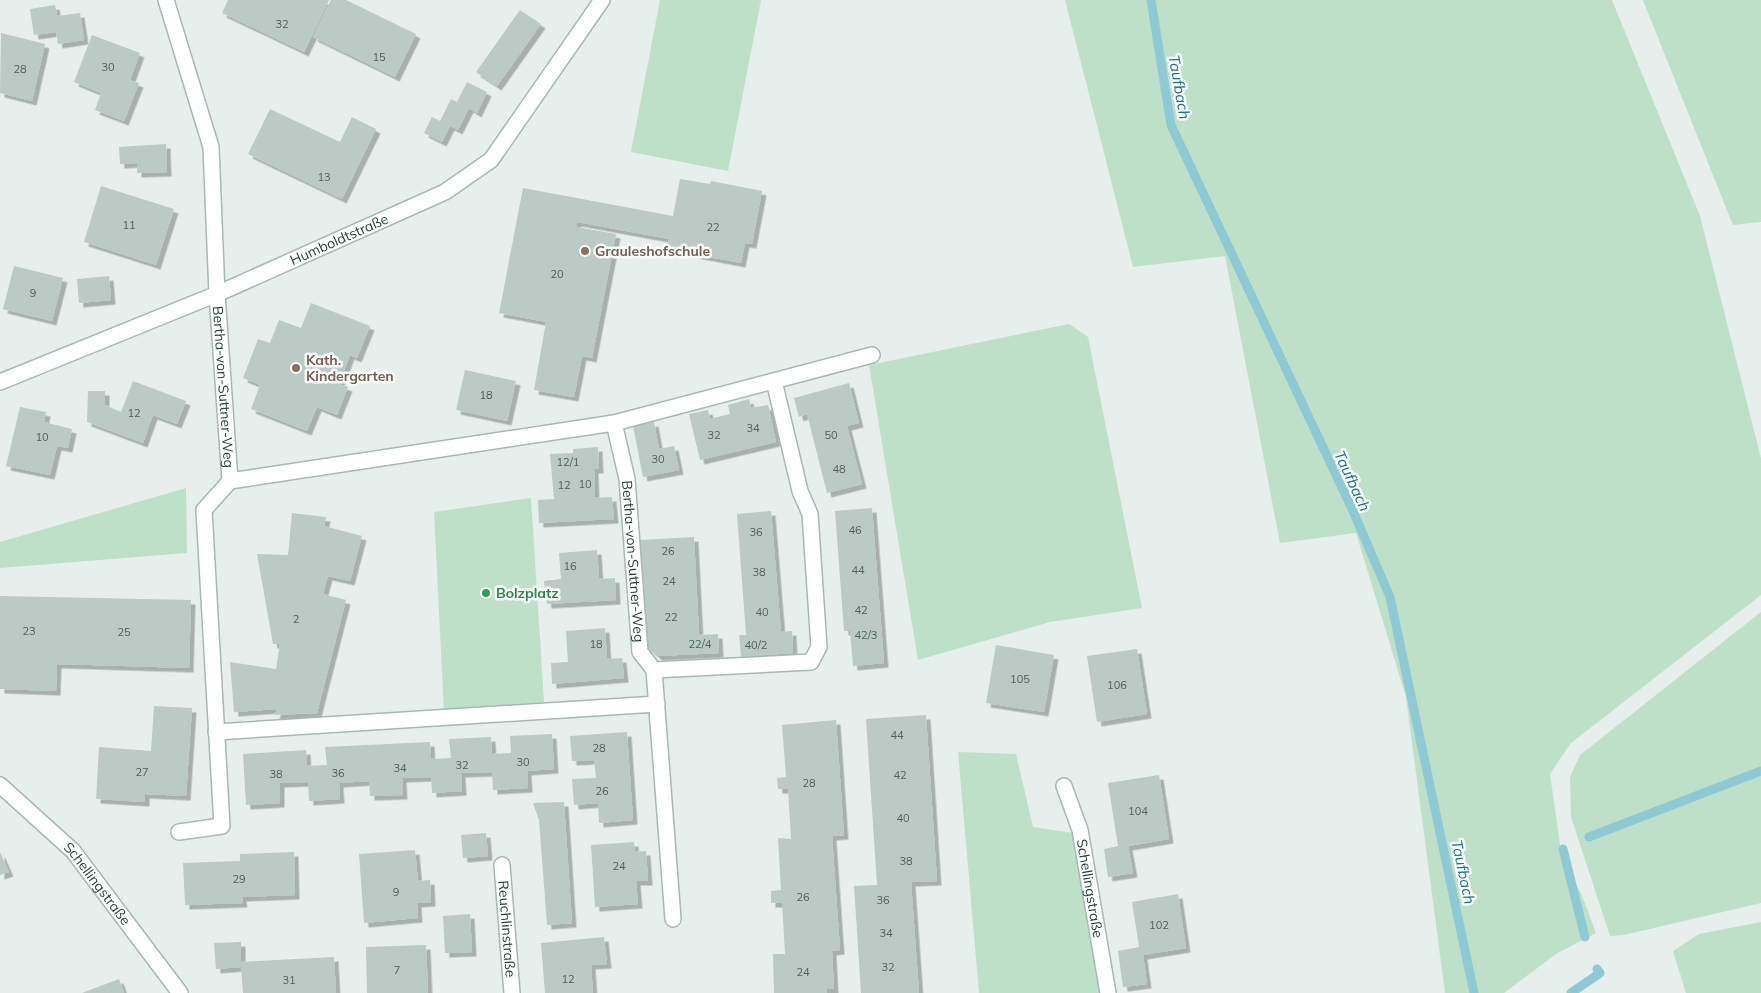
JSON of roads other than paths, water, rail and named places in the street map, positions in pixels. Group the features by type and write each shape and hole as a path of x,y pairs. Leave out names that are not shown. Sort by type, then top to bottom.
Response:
{"street":[{"name":"Bertha-von-Suttner-Weg","path":"166,0 211,147 217,294 230,481 614,423 872,355"},
{"name":"Humboldtstraße","path":"0,382 217,294 445,192 490,160 602,0"},
{"path":"673,919 654,670 811,662 819,646 810,514 800,491 774,381"},
{"name":"Bertha-von-Suttner-Weg","path":"614,423 627,479 640,652 654,670"},
{"path":"179,832 222,826 204,510 230,481"},
{"path":"216,732 657,704"},
{"name":"Schellingstraße","path":"0,785 73,851 180,993"},
{"name":"Schellingstraße","path":"1064,786 1080,830 1108,993"},
{"name":"Reuchlinstraße","path":"502,865 512,993"}],"waterway":[{"name":"Taufbach","path":"1151,0 1171,125 1353,511 1390,597 1474,993"},
{"path":"1589,837 1761,771"},
{"path":"1563,849 1585,937"},
{"path":"1571,993 1600,973 1597,969"}],"place":[{"name":"Grauleshofschule","path":"585,251"},
{"name":"Kath. Kindergarten","path":"296,368"},
{"name":"Bolzplatz","path":"486,593"}]}
